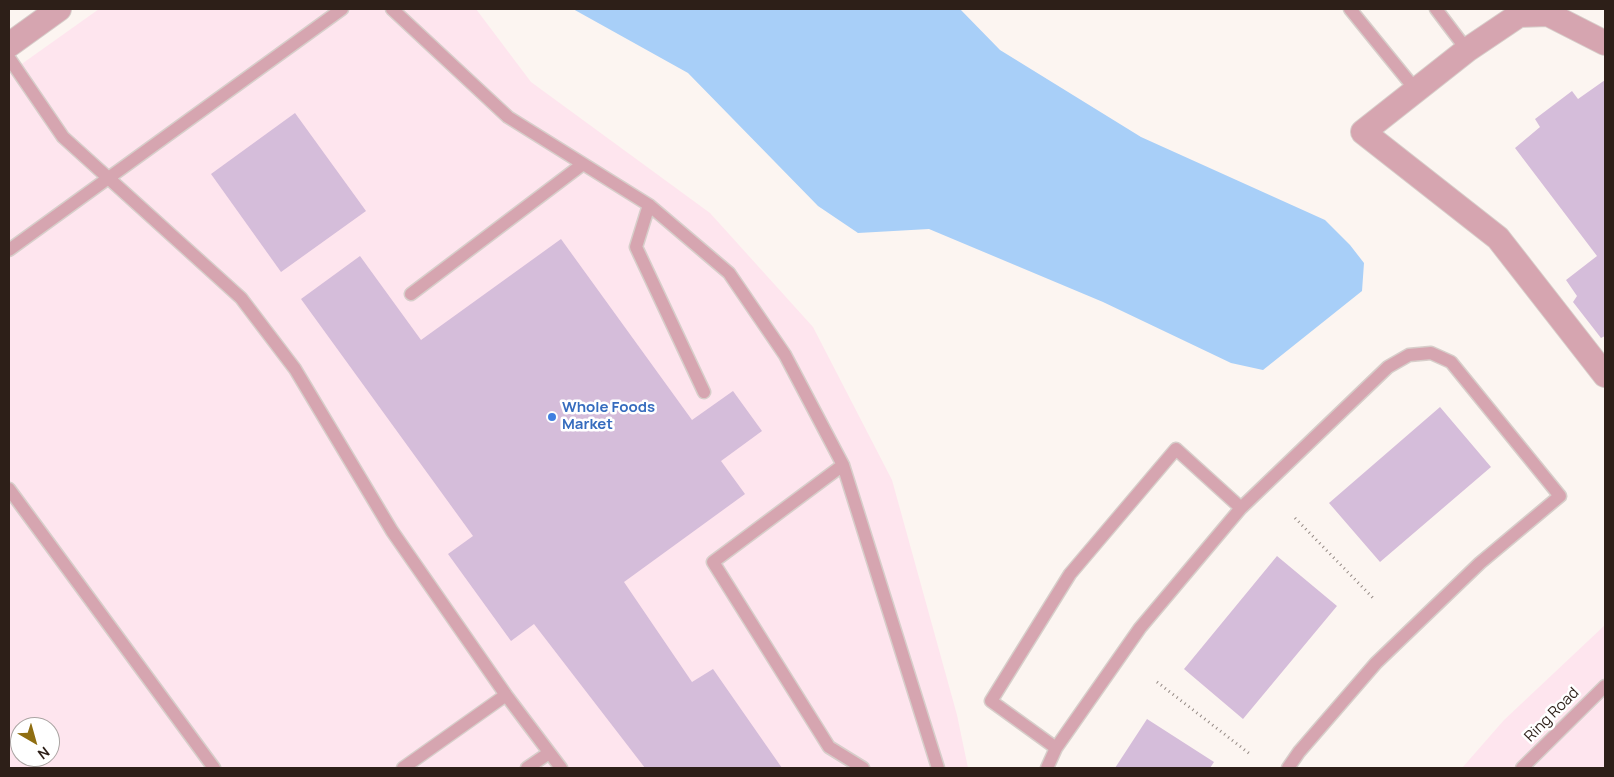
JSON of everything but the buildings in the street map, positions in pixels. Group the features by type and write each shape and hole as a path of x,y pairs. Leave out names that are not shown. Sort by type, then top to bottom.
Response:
{"street":[{"path":"9,45 58,9"},
{"path":"1605,43 1548,14 1519,15 1467,50 1415,89 1363,132 1498,238 1605,375"}],"lane":[{"path":"9,250 342,9"},
{"path":"392,9 508,118 649,205 729,273 785,355 843,465 936,768"},
{"path":"1350,9 1415,89"},
{"path":"1436,9 1467,50"},
{"path":"9,58 63,137 241,298 295,369 392,531 506,696 561,768"},
{"path":"411,294 583,164"},
{"path":"649,205 636,247 704,392"},
{"path":"1047,768 1056,748 1140,628 1241,508 1388,367 1409,355 1431,353 1451,362 1560,496 1480,563 1376,663 1299,752 1288,768"},
{"path":"1056,748 991,701 1070,574 1176,449 1241,508"},
{"path":"843,465 712,562 829,747 863,768"},
{"path":"9,489 214,768"},
{"name":"Ring Road","path":"1522,768 1605,686"},
{"path":"403,768 506,696"},
{"path":"527,768 548,753"}],"path":[{"path":"1295,518 1374,600"},
{"path":"1157,682 1250,754"}],"shaded area":[{"path":"99,9 476,9 531,82 710,213 813,327 892,480 957,715 968,768 9,768 9,73"},
{"path":"1605,625 1605,768 1462,768 1504,720"}],"water":[{"path":"573,9 960,9 1000,50 1141,137 1325,220 1350,245 1364,263 1362,291 1263,370 1231,363 1103,302 929,229 858,233 818,206 688,73"}],"place":[{"name":"Whole Foods Market","path":"552,417"}]}
